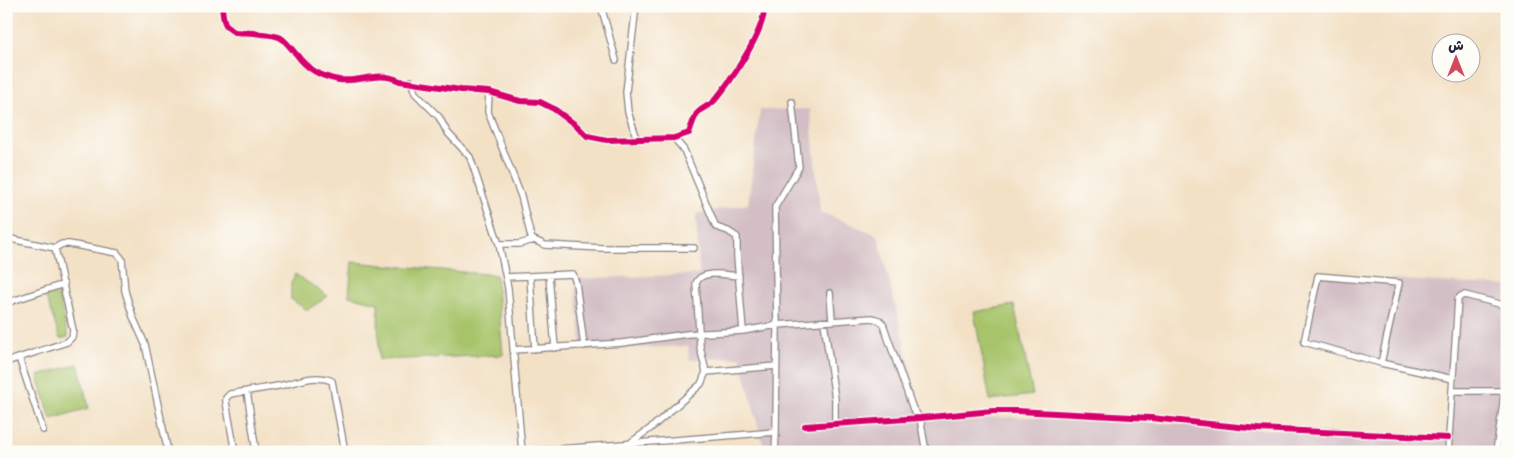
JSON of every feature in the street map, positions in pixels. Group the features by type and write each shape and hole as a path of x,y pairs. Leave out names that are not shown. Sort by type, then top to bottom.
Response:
{"street":[{"path":"222,6 223,20 228,29 235,32 280,38 307,67 316,72 340,80 355,80 381,75 461,90 489,92 520,102 540,102 554,109 587,136 608,140 674,138 689,133 697,113 712,103 729,83 763,19 764,6"},
{"path":"601,6 616,60"},
{"path":"636,6 626,92 628,112 637,139"},
{"path":"412,81 415,93 439,117 447,132 470,156 499,244 506,278 522,452 776,432"},
{"path":"489,92 488,112 521,196 532,241"},
{"path":"776,452 777,325 775,207 799,167 792,102"},
{"path":"674,138 684,150 716,227 728,231 737,238 744,331"},
{"path":"6,238 55,248 62,244 69,244 117,253 122,259 125,291 133,317 145,344 168,452"},
{"path":"499,244 519,244 532,241 545,245 602,248 694,248"},
{"path":"6,362 67,342 72,337 73,330 55,248"},
{"path":"506,278 572,274 576,283 584,346"},
{"path":"630,443 651,428 701,384 706,372 700,347 696,283 698,279 704,274 739,276"},
{"path":"549,276 555,348"},
{"path":"1381,363 1399,283 1318,276 1304,342 1381,363 1453,379"},
{"path":"530,277 535,349"},
{"path":"6,302 64,284"},
{"path":"830,293 832,320"},
{"path":"1448,452 1458,299 1460,296 1465,295 1507,306"},
{"path":"513,350 622,343 699,333 744,331 777,325 872,318 879,320 883,324 913,409 920,418 926,452"},
{"path":"824,322 835,399 835,424"},
{"path":"19,358 43,430"},
{"path":"706,372 776,366"},
{"path":"1496,452 1507,376"},
{"path":"235,452 226,398 230,394 308,379 326,378 332,381 345,452"},
{"path":"247,391 256,452"},
{"path":"1452,391 1505,391"},
{"path":"806,426 993,411 1054,411 1151,418 1258,429 1448,438"},
{"path":"630,443 630,452"}],"shaded area":[{"path":"810,109 820,212 878,235 915,387 920,418 1069,417 1258,429 1448,438 1453,379 1304,342 1318,275 1507,286 1507,452 765,452 740,357 689,360 688,346 582,350 575,279 699,274 696,214 748,204 760,110"}],"green space":[{"path":"352,262 496,275 503,355 379,360 378,303 349,296"},
{"path":"295,274 328,296 307,310 291,299 291,283"},
{"path":"58,294 68,337 60,339 46,297"},
{"path":"1014,305 1033,395 990,400 974,312"},
{"path":"78,364 89,408 51,419 38,376"}],"cycle path":[{"path":"222,6 224,22 228,28 235,32 277,36 305,64 315,72 327,77 339,80 384,77 461,90 489,92 520,101 540,102 554,109 587,136 607,140 674,138 689,133 697,113 714,101 746,55 760,28 764,6"},
{"path":"805,426 993,411 1017,411 1151,418 1258,429 1448,438"}]}
